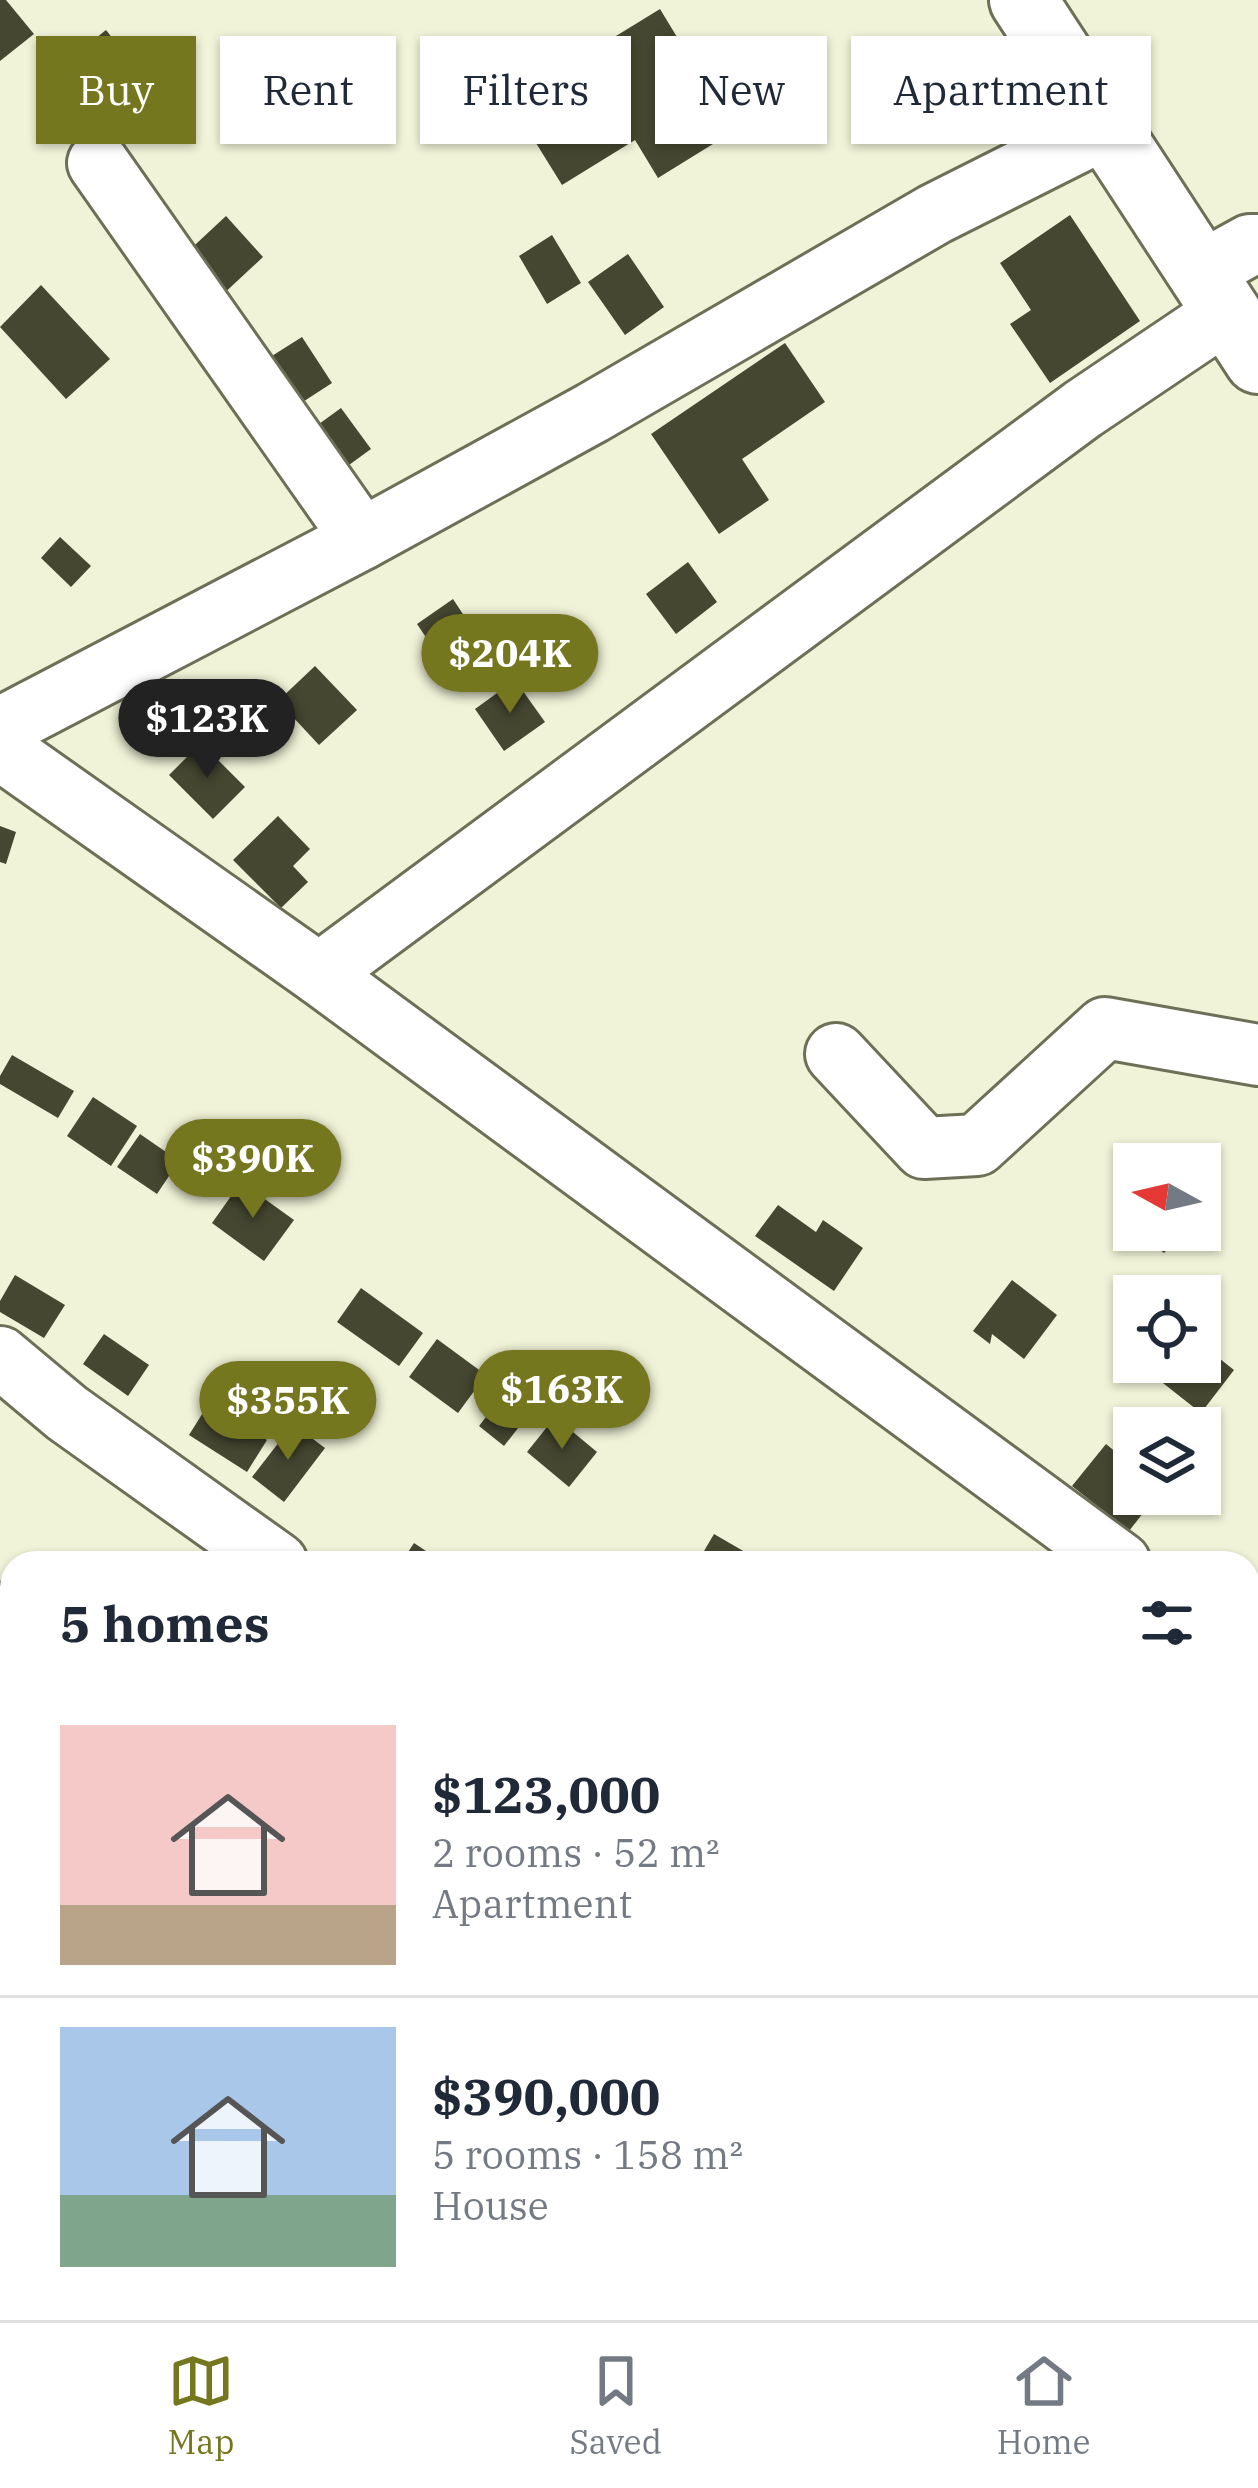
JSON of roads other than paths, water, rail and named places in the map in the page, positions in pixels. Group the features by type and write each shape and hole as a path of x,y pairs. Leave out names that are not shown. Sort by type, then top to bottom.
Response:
{"main road":[{"path":"1023,0 1047,36"},
{"path":"1120,144 1236,297"}],"street":[{"path":"0,728 362,539 935,214 1076,144"},
{"path":"98,164 362,539"},
{"path":"319,974 1236,297"},
{"path":"0,749 319,974 1104,1551"},
{"path":"836,1054 924,1148 977,1145 1105,1028 1258,1055"},
{"path":"0,1357 68,1413 260,1551"}]}
